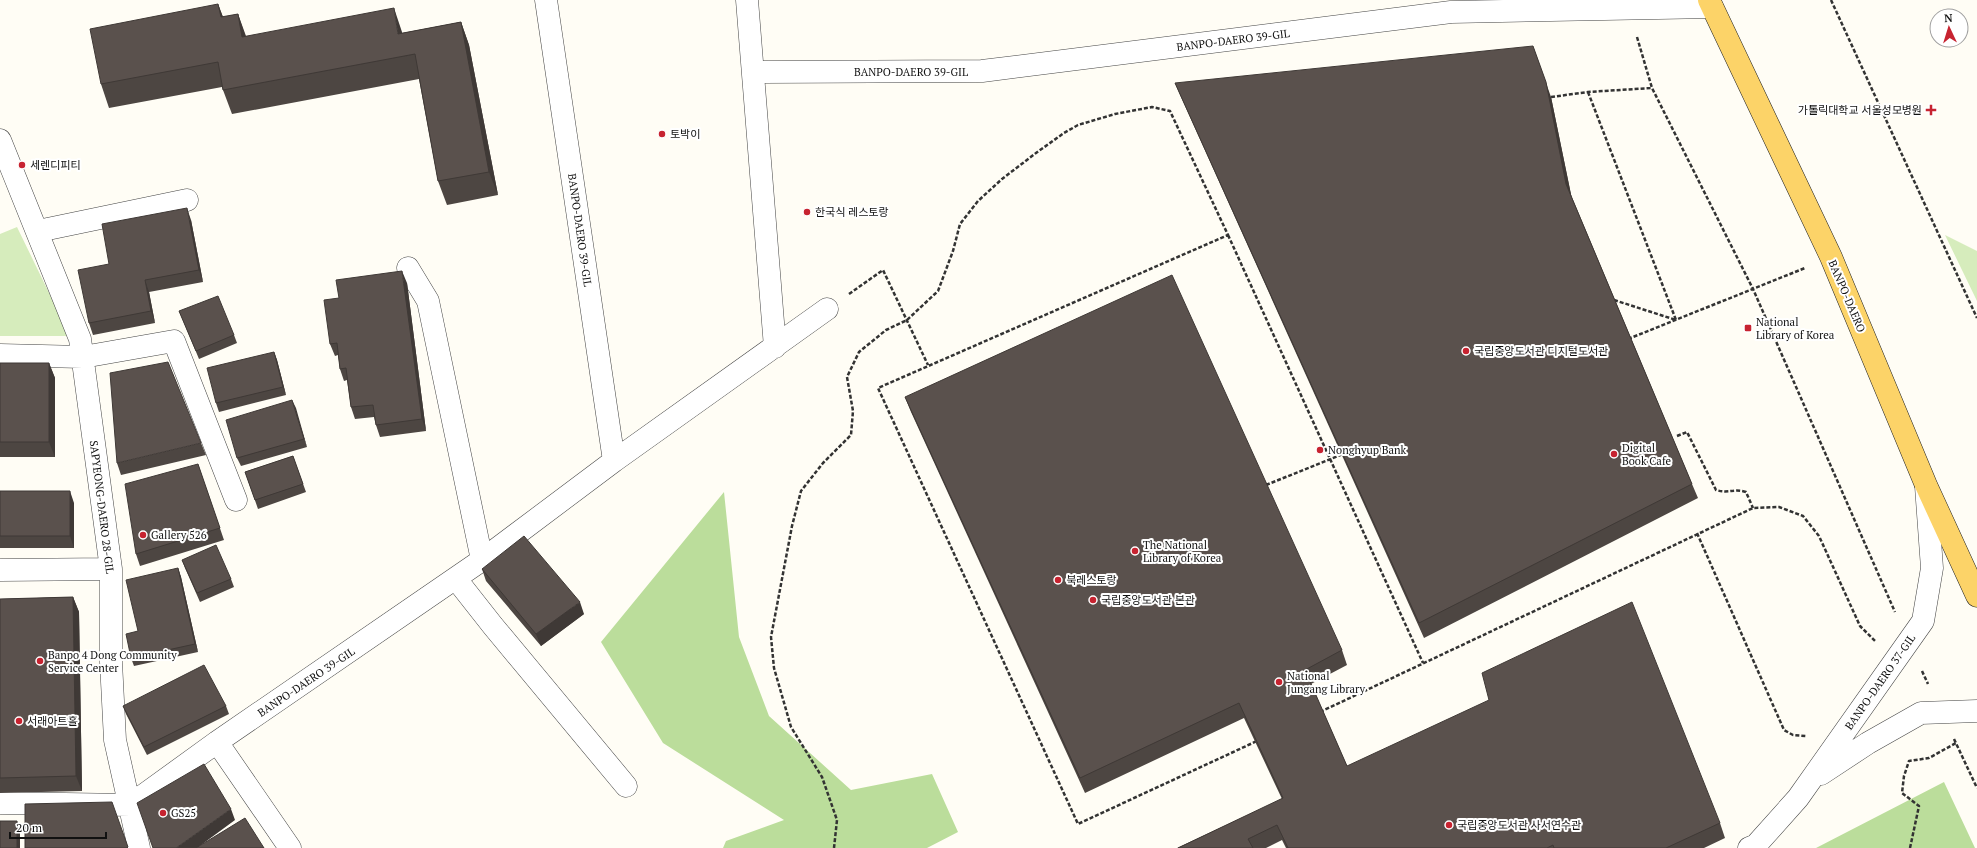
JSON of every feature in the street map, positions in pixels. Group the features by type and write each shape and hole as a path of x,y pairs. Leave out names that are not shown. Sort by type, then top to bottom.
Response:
{"main road":[{"name":"BANPO-DAERO","path":"1711,4 1831,257 1926,485 1977,596"}],"street":[{"name":"BANPO-DAERO 39-GIL","path":"546,0 614,461"},
{"path":"747,0 775,347"},
{"name":"BANPO-DAERO 39-GIL","path":"753,72 982,71 1451,12 1628,8 1711,4"},
{"name":"SAPYEONG-DAERO 28-GIL","path":"0,140 38,231 80,339 111,569 111,662 115,740 139,848"},
{"path":"38,231 187,200"},
{"path":"408,268 428,301 482,560"},
{"name":"BANPO-DAERO 39-GIL","path":"130,805 217,742 456,579 614,461 827,309"},
{"path":"0,355 82,357 174,341 236,500"},
{"name":"BANPO-DAERO 37-GIL","path":"1749,848 1756,845 1798,798 1923,621 1932,568 1926,485"},
{"path":"0,570 111,569"},
{"path":"456,579 493,626 626,786"},
{"path":"1810,782 1868,743 1922,713 1977,711"},
{"path":"217,742 290,848"},
{"path":"0,803 130,805"}],"path":[{"path":"1831,0 1977,318"},
{"path":"1628,8 1652,88 1752,289 1908,642 1977,788"},
{"path":"1551,97 1588,92 1652,88"},
{"path":"1588,92 1676,320"},
{"path":"834,848 837,820 822,777 790,727 774,668 772,630 792,526 801,491 851,434 853,412 847,377 860,352 886,330 907,320 938,291 953,251 960,224 978,201 1002,179 1064,133 1094,120 1152,107 1170,110 1423,663"},
{"path":"1228,235 878,388 1078,824 1264,738"},
{"path":"1622,341 1831,257"},
{"path":"827,309 883,270 928,365"},
{"path":"1614,300 1676,320"},
{"path":"1678,436 1687,432 1716,490 1726,493 1737,489 1746,492 1753,508"},
{"path":"1266,485 1349,451"},
{"path":"1314,714 1753,508 1779,507 1803,516 1820,536 1860,626 1879,645"},
{"path":"1697,533 1784,730 1793,735 1805,737 1810,735"},
{"path":"1910,848 1919,806 1902,793 1904,776 1909,762 1929,758 1956,743"}],"green space":[{"path":"17,227 70,336 0,336 0,234"},
{"path":"1945,235 1977,251 1977,301"},
{"path":"724,492 739,637 769,716 851,790 932,774 958,832 927,848 723,848 726,841 784,820 663,743 601,642"},
{"path":"1944,782 1975,848 1816,848"}],"building":[{"path":"218,4 221,17 238,14 242,37 394,8 398,34 461,22 489,172 438,181 415,54 223,90 218,62 101,84 90,29"},
{"name":"국립중앙도서관 디지털도서관","path":"1533,46 1546,82 1566,184 1692,484 1419,623 1175,83"},
{"path":"187,208 199,270 145,280 151,311 89,323 78,270 109,264 102,224"},
{"path":"402,271 422,419 376,425 373,405 351,407 346,368 340,369 337,343 330,344 324,300 339,298 336,280"},
{"name":"The National Library of Korea","path":"1172,275 1342,650 1305,670 1347,766 1489,700 1482,673 1632,602 1720,823 1666,848 1554,848 1553,845 1547,848 1288,848 1277,825 1248,839 1253,848 1178,848 1283,798 1239,703 1080,778 905,397"},
{"path":"218,296 234,335 196,351 179,311"},
{"path":"274,352 283,387 216,403 207,368"},
{"path":"168,362 201,443 117,463 110,373"},
{"path":"0,363 49,363 49,442 0,442"},
{"path":"292,400 304,439 237,458 226,420"},
{"path":"293,456 303,484 255,500 245,472"},
{"path":"198,464 220,528 136,554 125,484"},
{"path":"0,491 70,491 70,536 0,536"},
{"path":"524,536 580,602 536,634 482,569"},
{"path":"216,545 231,579 197,593 182,560"},
{"path":"178,568 195,644 131,658 126,634 138,631 126,580"},
{"name":"Banpo 4 Dong Community Service Center","path":"73,597 76,776 0,778 0,599"},
{"path":"204,665 226,706 144,747 123,706"},
{"path":"204,764 231,809 176,848 153,848 137,803"},
{"path":"112,802 128,847 127,848 25,848 25,804"},
{"path":"245,818 264,848 196,848"},
{"path":"0,821 17,821 17,848 0,848"}],"place":[{"name":"가톨릭대학교 서울성모병원","path":"1931,110"},
{"name":"토박이","path":"662,134"},
{"name":"세렌디피티","path":"22,165"},
{"name":"한국식 레스토랑","path":"807,212"},
{"name":"National Library of Korea","path":"1748,328"},
{"name":"국립중앙도서관 디지털도서관","path":"1466,351"},
{"name":"Nonghyup Bank","path":"1320,450"},
{"name":"Digital Book Cafe","path":"1614,454"},
{"name":"Gallery 526","path":"143,535"},
{"name":"The National Library of Korea","path":"1135,551"},
{"name":"북레스토랑","path":"1058,580"},
{"name":"국립중앙도서관 본관","path":"1093,600"},
{"name":"Banpo 4 Dong Community Service Center","path":"40,661"},
{"name":"National Jungang Library","path":"1279,682"},
{"name":"서래아트홀","path":"19,721"},
{"name":"GS25","path":"163,813"},
{"name":"국립중앙도서관 사서연수관","path":"1449,825"}]}
